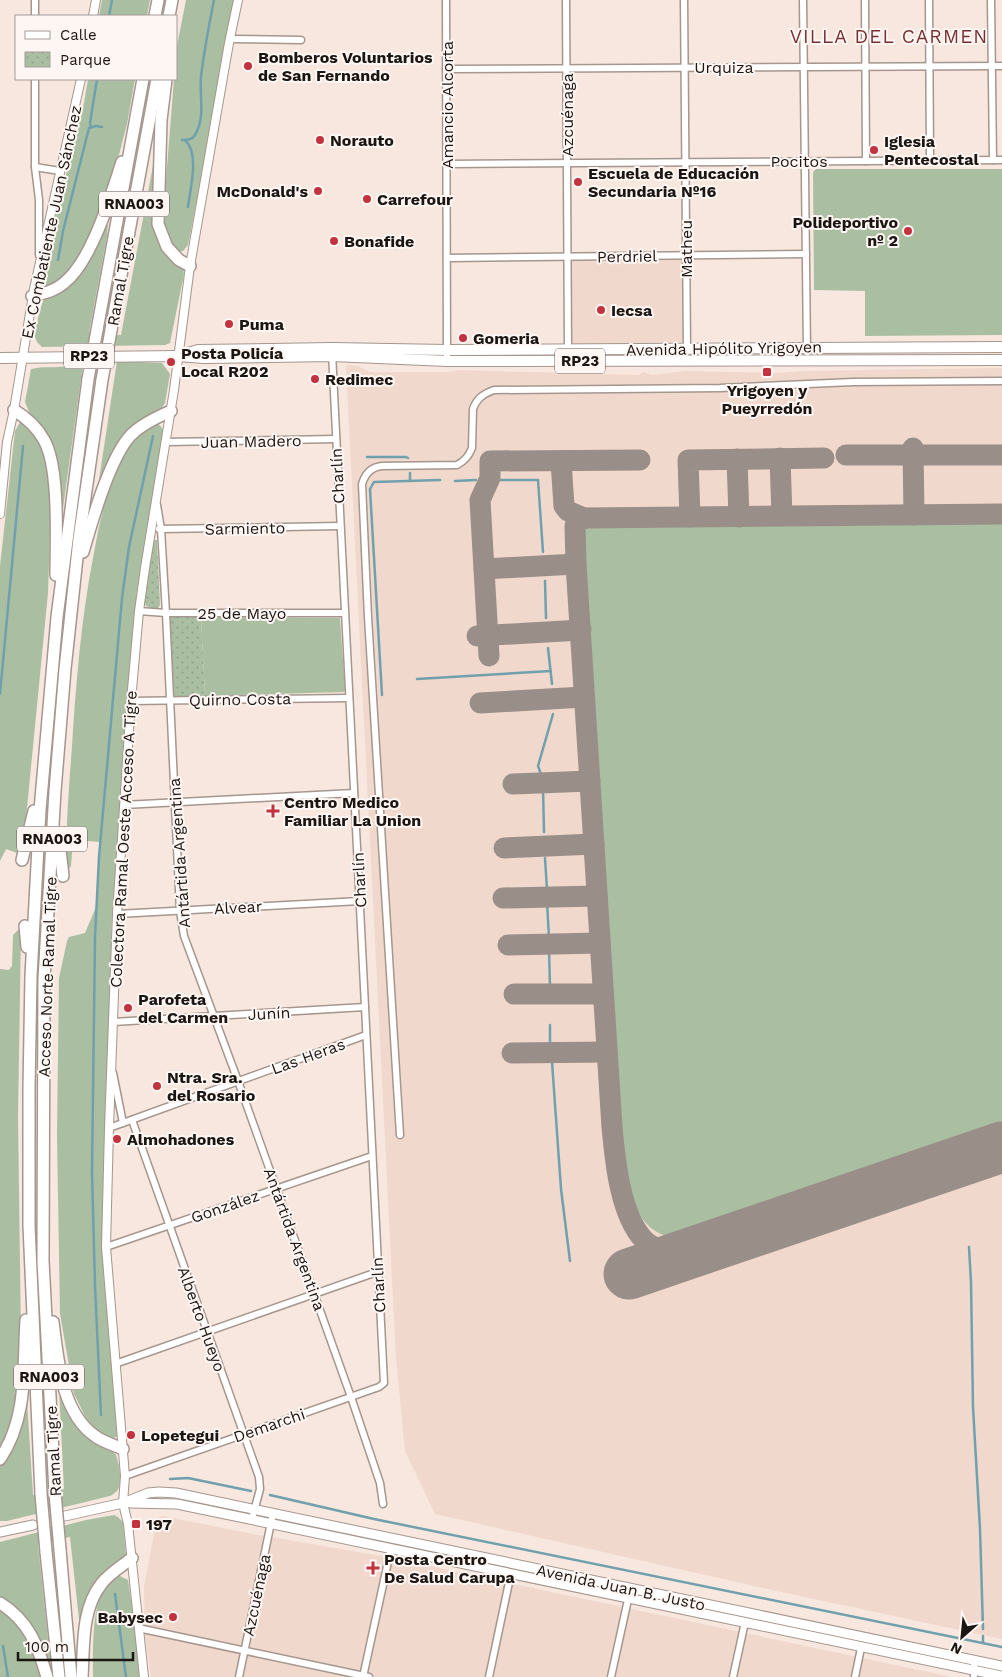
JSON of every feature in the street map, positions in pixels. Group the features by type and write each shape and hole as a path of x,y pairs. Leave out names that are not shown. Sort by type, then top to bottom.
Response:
{"highway":[{"path":"155,15 158,0"},
{"path":"169,15 174,0"},
{"path":"174,0 174,15"},
{"name":"RNA003","path":"140,97 143,80"},
{"name":"Ramal Tigre","path":"72,603 102,380 158,80"},
{"path":"166,80 161,120 158,224 166,247 179,260 190,266"},
{"path":"32,296 49,292 66,282 93,241 109,202 140,97"},
{"name":"Ramal Tigre","path":"57,617 88,379 140,97"},
{"path":"14,410 37,428 47,446 50,457 56,515 57,617"},
{"path":"72,603 83,552 119,451 132,434 143,425 171,411"},
{"name":"Acceso Norte Ramal Tigre","path":"43,1261 44,979 55,791 72,603"},
{"name":"Acceso Norte Ramal Tigre","path":"30,1271 29,1088 31,976 43,775 57,617"},
{"path":"22,860 43,775"},
{"path":"55,791 63,876"},
{"path":"25,926 31,976"},
{"path":"43,1076 51,958"},
{"path":"43,1261 58,1363 74,1412 87,1430 102,1440 123,1449"},
{"name":"Ramal Tigre","path":"43,1261 55,1492 71,1677"},
{"path":"0,1459 14,1434 19,1417 30,1271"},
{"name":"Ramal Tigre","path":"30,1271 41,1494 59,1677"},
{"path":"82,1677 86,1624 90,1603 102,1583 132,1558"},
{"path":"0,1603 11,1610 24,1623 41,1657 47,1677"}],"main road":[{"name":"Avenida Hipólito Yrigoyen","path":"447,356 568,350 1002,347"},
{"path":"649,349 650,361"},
{"name":"Avenida Hipólito Yrigoyen","path":"0,358 178,356 204,358 332,352 650,361 1002,360"},
{"name":"Avenida Juan B. Justo","path":"65,1516 123,1503 148,1493 176,1493 253,1514 271,1523 745,1622 974,1674 1002,1676"},
{"name":"Avenida Juan B. Justo","path":"253,1514 273,1513 1002,1666"},
{"path":"0,1532 33,1525"}],"street":[{"path":"35,0 35,15"},
{"path":"93,15 96,0"},
{"name":"Colectora Ramal Oeste Acceso A Tigre","path":"144,1677 128,1524 123,1503 125,1476 106,1246 108,1128 117,914 139,611 171,411 190,266 238,0"},
{"name":"Amancio Alcorta","path":"446,0 447,356"},
{"name":"Azcuénaga","path":"566,0 568,350"},
{"name":"Matheu","path":"684,0 687,349"},
{"path":"803,0 807,360"},
{"path":"865,0 866,161"},
{"path":"929,0 930,160"},
{"path":"992,0 993,160"},
{"path":"230,39 301,40"},
{"name":"Urquiza","path":"446,69 1002,66"},
{"path":"35,80 34,167 39,200 39,261"},
{"name":"Ex Combatiente Juan Sánchez","path":"0,514 3,442 14,410 39,261 81,80"},
{"name":"Pocitos","path":"447,164 1002,160"},
{"path":"34,167 60,171"},
{"name":"Perdriel","path":"448,258 806,254"},
{"name":"Charlín","path":"332,352 384,1383"},
{"path":"400,1136 362,484 368,472 382,466 457,465 462,462 470,454 472,448 473,409 475,404 483,395 494,390 720,388 853,382 1002,381"},
{"name":"Juan Madero","path":"166,442 336,439"},
{"name":"Antártida Argentina","path":"156,499 161,529 180,911 184,936 351,1396 380,1483 383,1504"},
{"name":"Sarmiento","path":"151,530 340,526"},
{"name":"25 de Mayo","path":"139,611 166,614 344,613"},
{"name":"Quirno Costa","path":"131,701 348,698"},
{"path":"124,805 354,793"},
{"name":"Alvear","path":"117,914 360,901"},
{"name":"Junín","path":"113,1022 365,1007"},
{"name":"Las Heras","path":"108,1128 366,1035"},
{"path":"112,1064 123,1123"},
{"name":"Alberto Hueyo","path":"132,1120 260,1485 253,1514"},
{"name":"González","path":"106,1246 372,1156"},
{"path":"115,1364 377,1272"},
{"name":"Demarchi","path":"125,1476 379,1387 384,1383"},
{"name":"Azcuénaga","path":"239,1677 273,1513"},
{"path":"138,1628 365,1677 391,1548"},
{"path":"489,1677 511,1573"},
{"path":"611,1677 630,1588"},
{"path":"733,1677 745,1622"},
{"path":"855,1677 861,1648"},
{"path":"974,1660 974,1674"}],"shaded area":[{"path":"683,258 683,342 571,345 571,260"},
{"path":"346,365 358,366 370,372 450,372 458,370 639,375 643,372 653,375 686,371 778,373 1002,368 1002,1639 767,1589 435,1514 405,1451 396,1358"},
{"path":"163,1516 382,1556 952,1677 151,1677 145,1636 144,1587 157,1518"}],"green space":[{"path":"102,0 150,0 147,15 99,15"},
{"path":"186,0 236,0 188,245 183,251 177,252 171,246 165,232 164,205 174,80 178,80 178,41"},
{"path":"88,80 135,80 127,124 114,174 92,236 64,281 48,288 42,283 40,278 84,103"},
{"path":"159,134 159,240 164,252 183,268 184,274 170,343 165,345 42,347 34,335 43,301 54,294 100,237 108,221 107,236 89,333 121,335"},
{"name":"Polideportivo nº 2","path":"816,169 1002,169 1002,335 865,336 865,291 814,290 813,172"},
{"path":"117,361 162,363 170,374 165,403 159,412 145,419 97,493"},
{"path":"75,363 83,364 60,530 57,481 25,402 31,369 65,366"},
{"path":"23,421 34,429 47,460 51,497 48,593 24,839 20,854 6,849 0,861 0,566 15,431 20,422"},
{"path":"157,423 163,430 164,444 137,590 112,915 105,1166 118,1436 111,1439 101,1436 86,1418 74,1394 60,1314 57,1135 59,978 69,937 85,933 96,907 100,842 73,840 71,866 67,871 68,809 75,699 89,581 102,514 115,472 134,438"},
{"path":"1002,523 1002,1129 681,1238 665,1236 643,1220 636,1208 626,1179 621,1150 584,530 591,525"},
{"path":"154,540 157,540 160,604 155,609 146,606 144,601"},
{"path":"170,617 201,617 205,696 173,696"},
{"path":"201,617 340,618 344,692 205,696"},
{"path":"20,928 18,1117 21,1338 14,1419 0,1450 0,969 9,970 12,966 13,935"},
{"path":"58,1369 71,1408 116,1455 120,1473 119,1487 110,1496 7,1521 0,1521 0,1466 11,1450 27,1400 33,1495 64,1489"},
{"path":"114,1515 123,1522 126,1555 122,1562 101,1580 82,1647 70,1537 38,1545 52,1677 25,1616 11,1603 0,1597 0,1542 86,1520"},
{"path":"118,1575 128,1580 143,1677 93,1677 94,1627 98,1601 108,1582"},
{"path":"0,1605 14,1616 34,1652 41,1677 0,1677"}],"waterway":[{"path":"109,15 112,0"},
{"path":"182,140 194,137 200,121 201,77 214,0"},
{"path":"91,127 97,80"},
{"path":"58,260 63,231 89,128 102,127"},
{"path":"185,140 190,146 193,162 188,207"},
{"path":"101,1415 92,1173 95,937 99,857 122,598 129,547 153,436"},
{"path":"0,694 23,446"},
{"path":"367,457 408,458"},
{"path":"410,473 410,480"},
{"path":"382,695 370,489 374,482 440,480"},
{"path":"455,481 476,480"},
{"path":"501,480 538,480 543,552"},
{"path":"545,581 546,618"},
{"path":"548,648 552,684"},
{"path":"417,679 551,671"},
{"path":"542,777 538,766 553,714"},
{"path":"543,788 544,832"},
{"path":"545,858 547,890"},
{"path":"547,902 549,938"},
{"path":"549,949 550,987"},
{"path":"550,1025 550,1046"},
{"path":"552,1062 561,1189 570,1261"},
{"path":"969,1247 973,1407 980,1529 983,1629"},
{"path":"170,1479 188,1478 251,1491"},
{"path":"270,1495 374,1519 1002,1647"},
{"path":"115,1594 126,1677"},
{"path":"983,1636 983,1643"},
{"path":"3,1646 8,1677"}],"taxiway":[{"path":"913,448 914,515"},
{"path":"846,455 1002,455"},
{"path":"780,458 782,516"},
{"path":"690,517 688,460 824,458"},
{"path":"737,459 739,517"},
{"path":"489,656 480,500 490,478 490,461 640,460"},
{"path":"561,461 564,506 568,511 584,518 1002,514"},
{"path":"584,518 576,523 575,526 576,564 615,1155 624,1202 636,1229 644,1240 653,1247 687,1254"},
{"path":"484,569 576,564"},
{"path":"477,636 581,630"},
{"path":"480,703 584,697"},
{"path":"513,784 590,781"},
{"path":"504,848 594,844"},
{"path":"503,898 597,896"},
{"path":"508,945 600,943"},
{"path":"514,994 603,994"},
{"path":"512,1053 607,1052"}],"runway":[{"path":"629,1274 1002,1147"}],"place":[{"name":"Bomberos Voluntarios de San Fernando","path":"248,66"},
{"name":"Norauto","path":"320,140"},
{"name":"Iglesia Pentecostal","path":"874,150"},
{"name":"Escuela de Educación Secundaria Nº16","path":"578,182"},
{"name":"McDonald's","path":"318,191"},
{"name":"Carrefour","path":"367,199"},
{"name":"Polideportivo nº 2","path":"908,231"},
{"name":"Bonafide","path":"334,241"},
{"name":"Iecsa","path":"601,310"},
{"name":"Puma","path":"229,324"},
{"name":"Gomeria","path":"463,338"},
{"name":"Posta Policía Local R202","path":"171,362"},
{"name":"Yrigoyen y Pueyrredón","path":"767,372"},
{"name":"Redimec","path":"315,379"},
{"name":"Centro Medico Familiar La Union","path":"273,811"},
{"name":"Parofeta del Carmen","path":"128,1008"},
{"name":"Ntra. Sra. del Rosario","path":"157,1086"},
{"name":"Almohadones","path":"117,1139"},
{"name":"Lopetegui","path":"131,1435"},
{"name":"197","path":"136,1524"},
{"name":"Posta Centro De Salud Carupa","path":"373,1568"},
{"name":"Babysec","path":"173,1617"}],"district":[{"name":"VILLA DEL CARMEN","path":"889,36"}]}
